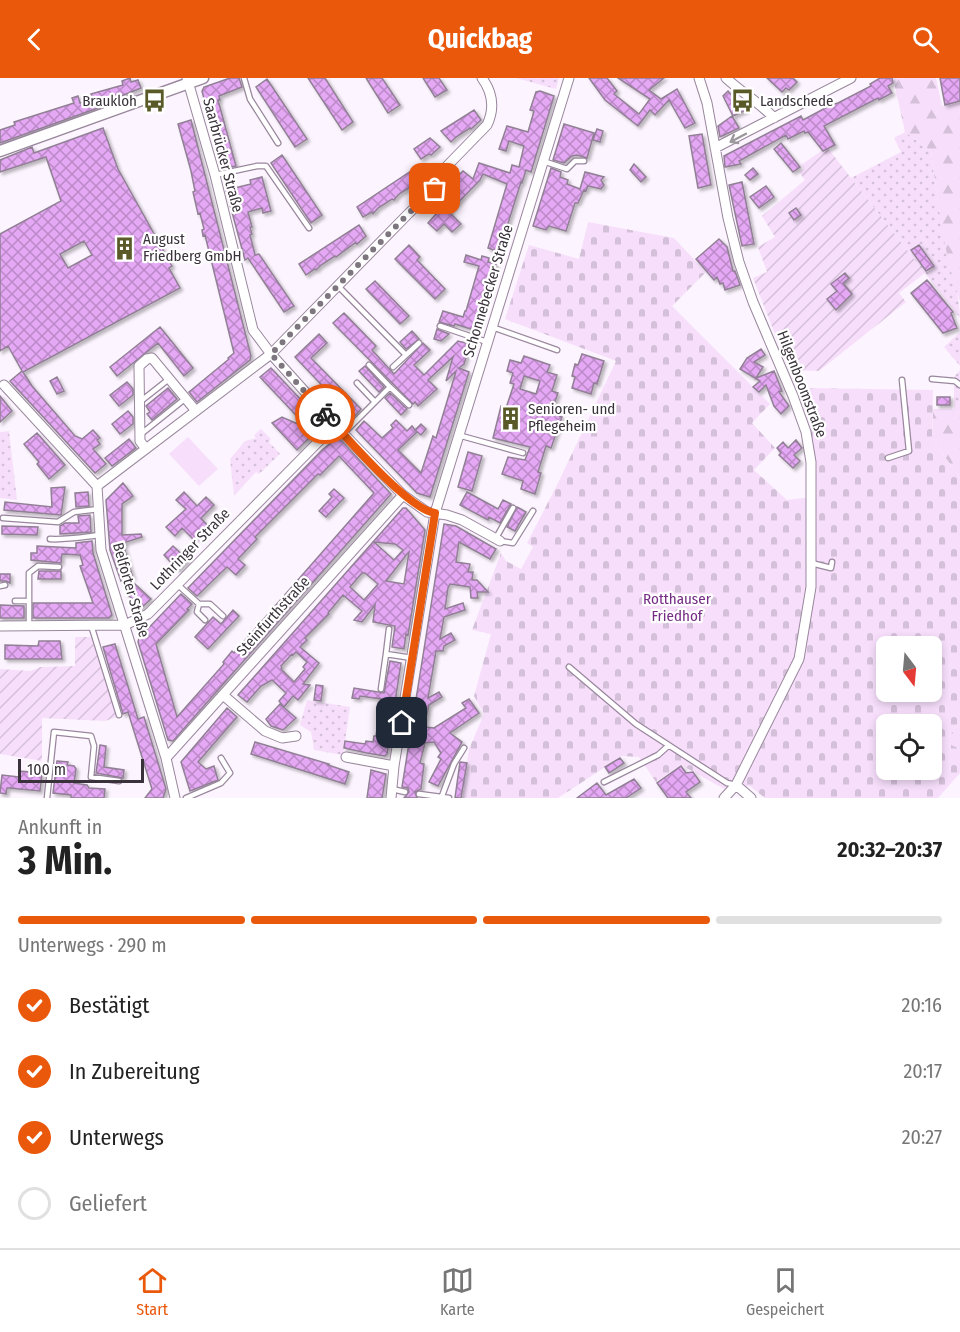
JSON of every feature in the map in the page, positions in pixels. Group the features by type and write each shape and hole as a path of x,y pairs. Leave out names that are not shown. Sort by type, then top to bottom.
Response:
{"street":[{"path":"0,151 188,81 203,78"},
{"path":"2,383 98,486 271,354 435,189 446,167 487,125 491,117 491,96 482,78"},
{"name":"Schonnebecker Straße","path":"392,794 394,766 435,513 568,78"},
{"name":"Hilgenboomstraße","path":"699,78 739,262 806,432 811,462 811,587 799,659 736,785 724,798"},
{"path":"726,78 774,118"},
{"path":"715,148 851,78"},
{"name":"Saarbrücker Straße","path":"188,81 215,175 252,330 343,434 403,495 427,512 435,513"},
{"path":"146,449 140,441 139,366 147,359 152,358 196,411"},
{"name":"Lothringer Straße","path":"0,626 125,625 148,614 335,425"},
{"name":"Belforter Straße","path":"98,486 101,550 166,758 176,798"},
{"name":"Steinfurthstraße","path":"166,758 403,495"},
{"path":"435,513 462,520 498,539"},
{"path":"222,695 266,731 282,738 296,736"},
{"path":"346,757 394,766"},
{"path":"736,785 752,798"}],"lane":[{"path":"244,78 250,99 278,143"},
{"path":"543,161 567,169 575,161 584,161"},
{"path":"215,175 266,166 309,228"},
{"path":"338,286 406,355"},
{"path":"440,326 488,342"},
{"path":"492,327 557,350"},
{"path":"393,367 419,343"},
{"path":"369,364 409,405"},
{"path":"140,402 170,379"},
{"path":"933,379 955,381 960,385"},
{"path":"888,458 909,451 902,380"},
{"path":"357,383 375,402"},
{"path":"343,434 390,387"},
{"path":"140,435 186,398"},
{"path":"458,435 523,453"},
{"path":"513,508 498,539 513,543 532,511"},
{"path":"3,518 58,522 74,512 99,509"},
{"path":"50,539 70,540 100,535"},
{"path":"811,563 831,568 832,562"},
{"path":"29,626 29,573 38,566 59,567"},
{"path":"177,584 198,604 210,604 223,616"},
{"path":"15,601 29,601"},
{"path":"198,604 197,612 205,620"},
{"path":"91,625 119,715"},
{"path":"381,689 389,629"},
{"path":"386,654 412,658"},
{"path":"569,667 636,724 727,783 736,785"},
{"path":"47,798 54,732 91,736 94,746 91,777 119,781"},
{"path":"603,782 658,755 668,746"},
{"path":"442,796 454,764 464,748"},
{"path":"186,798 221,783 230,772 221,758"},
{"path":"392,794 405,792"},
{"path":"419,794 449,798"}],"green space":[{"path":"516,78 559,78 556,89"},
{"path":"893,78 936,78 942,106 960,102 960,301 945,246 931,151 905,132"},
{"path":"905,132 931,151 939,209 957,290 960,318 851,178 901,152 894,138"},
{"path":"827,147 925,273 899,293 906,302 819,371 789,370 753,278 767,272 758,247 775,237 762,216 805,180 799,172 804,169 801,165"},
{"name":"Rotthauser Friedhof","path":"588,222 674,238 706,272 672,306 770,404 752,423 775,448 754,470 787,500 811,497 812,462 795,396 811,388 933,390 932,439 960,478 960,721 945,742 960,749 960,773 938,798 765,798 750,786 726,790 681,765 656,782 639,757 622,756 558,798 462,798 469,749 484,714 474,696 491,634 472,630 501,553 506,561 521,569 533,547 527,543 616,361 505,319 529,245 579,259"},
{"path":"960,332 960,366 944,347"},
{"path":"960,370 960,409 954,409 954,377"},
{"path":"933,409 960,409 960,478 932,439"},
{"path":"261,429 271,439 269,442 280,454 259,474 256,472 234,496 230,459 245,441 256,438 254,435"},
{"path":"9,431 17,500 0,498 0,432"},
{"path":"188,437 218,469 199,486 169,454"},
{"path":"75,637 91,637 117,717 105,721 42,718 42,761 0,754 0,669 31,671 40,667 75,666"},
{"path":"307,700 350,707 343,755 314,750 311,732 300,725"},
{"path":"960,721 960,749 945,742"}],"building":[{"path":"130,78 131,82 138,80 141,88 111,100 112,103 0,143 0,130 15,125 14,122 74,103 72,98 78,96 80,103 93,99 91,94 123,85 122,81"},
{"path":"230,78 239,78 242,87 219,96 220,100 218,100 236,166 222,169 202,91 204,87"},
{"path":"308,78 325,78 353,122 342,130"},
{"path":"366,78 382,78 400,105 388,113"},
{"path":"423,78 439,78 447,90 435,97"},
{"path":"589,78 607,78 617,91 614,94 639,114 650,99 618,78 664,78 649,90 661,99 677,89 695,123 685,128 669,100 655,115 650,110 638,126 605,100"},
{"path":"767,78 793,78 797,82 789,90 786,88 782,92"},
{"path":"880,78 892,78 893,83 888,86 892,93 824,126 835,145 823,151 808,132 804,131 788,139 786,135 739,161 741,164 725,167 724,156 801,116 803,120 838,103 871,86 870,84"},
{"path":"940,78 960,78 960,101 945,105"},
{"path":"267,79 307,139 295,147 256,87"},
{"path":"540,91 554,96 531,172 526,170 521,182 499,252 488,248 507,184 483,174 451,210 450,213 461,224 452,232 444,224 437,231 428,223 453,195 446,188 463,171 473,179 479,163 510,173 512,165 519,167 524,146 509,141 506,151 499,149 507,126 528,132 534,111 530,110 536,92"},
{"path":"728,91 746,110 733,116 723,96"},
{"path":"474,110 481,120 451,142 441,131"},
{"path":"732,116 739,128 720,137 718,126"},
{"path":"191,120 251,356 250,360 197,402 189,392 234,353 205,235 203,236 202,230 204,229 200,213 198,214 191,171 178,124"},
{"path":"564,124 594,133 587,158 572,156 564,163 553,160"},
{"name":"August Friedberg GmbH","path":"103,128 118,169 172,266 169,268 180,288 23,372 32,386 75,436 82,439 93,430 100,438 97,440 100,444 93,449 106,464 95,473 10,381 22,371 8,346 0,351 0,234 61,201 46,157 0,172 0,160 32,147 34,153","holes":["84,241 92,255 68,268 60,254"]},
{"path":"597,129 603,131 600,142 593,140"},
{"path":"702,134 711,185 698,188 689,136"},
{"path":"430,138 440,147 431,155 421,159 414,149"},
{"path":"781,143 800,167 793,172 774,149"},
{"path":"282,155 322,215 311,223 271,163"},
{"path":"634,164 646,177 641,182 630,170"},
{"path":"417,167 424,178 399,194 394,200 378,208 373,214 372,212 363,217 357,207"},
{"path":"551,168 561,172 560,177 568,180 567,184 580,189 585,172 604,177 601,180 604,185 601,189 588,186 586,191 584,190 578,203 575,203 566,231 549,226 546,230 533,226"},
{"path":"753,168 758,174 750,180 745,175"},
{"path":"262,177 271,211 263,213 262,208 248,212 252,227 250,227 252,234 250,235 255,255 259,254 294,306 284,312 248,258 245,260 226,190 251,184 250,180"},
{"path":"742,182 754,244 742,246 729,185"},
{"path":"766,186 774,197 759,208 750,197"},
{"path":"796,208 801,215 794,220 789,213"},
{"path":"359,225 366,236 357,244 355,243 306,275 299,264"},
{"path":"719,239 727,247 733,271 740,285 725,290 723,283 720,284 717,277 714,280 696,259"},
{"path":"409,245 420,257 417,260 445,289 435,299 395,259"},
{"path":"919,245 934,266 926,271 911,250"},
{"path":"466,255 481,260 482,256 489,258 488,262 496,264 474,330 439,322 443,311 463,317 466,311 479,266 464,262"},
{"path":"845,273 849,278 843,283 852,294 836,310 827,299 837,291 831,284"},
{"path":"927,280 953,312 951,313 957,328 943,333 911,293"},
{"path":"375,281 409,316 400,324 366,289"},
{"path":"344,313 376,346 372,350 394,374 423,343 430,350 414,365 424,375 458,341 470,344 464,364 459,368 469,372 430,497 417,493 356,430 364,421 382,438 393,428 391,425 396,420 407,431 412,426 417,432 398,450 421,473 433,436 436,438 456,371 446,381 453,357 428,380 437,389 418,406 415,402 413,404 333,323"},
{"path":"160,327 193,368 184,376 158,343 117,376 110,367"},
{"path":"437,329 449,334 441,341 434,339"},
{"path":"412,331 419,339 406,349 400,342"},
{"path":"319,334 327,343 311,358 361,409 353,418 295,357"},
{"path":"761,349 765,355 754,362 763,367 756,378 774,371 782,391 779,392 789,406 781,414 774,406 766,385 759,392 753,387 760,381 740,369 747,358"},
{"path":"582,354 604,361 597,384 594,383 591,394 572,388 575,364 578,365"},
{"path":"524,356 550,365 547,372 557,375 552,391 558,393 551,413 562,417 551,448 546,446 538,472 541,473 535,494 521,489 523,481 502,474 508,457 525,460 530,447 493,438 501,406 506,408 514,384 510,383 513,373 507,371 510,360 521,363","holes":["524,376 540,381 536,394 520,389"]},
{"path":"365,366 384,387 379,392 359,371"},
{"path":"271,368 321,421 321,426 297,450 272,423 282,417 309,429 260,377"},
{"path":"57,377 64,391 57,394 50,381"},
{"path":"127,382 133,389 133,395 119,406 110,395"},
{"path":"168,388 177,399 152,420 147,414 150,412 146,406"},
{"path":"390,393 407,409 401,415 385,398"},
{"path":"0,396 12,411 0,422"},
{"path":"937,397 950,397 950,405 937,405"},
{"path":"128,411 133,417 133,424 120,434 112,424"},
{"path":"421,424 426,429 421,435 415,430"},
{"path":"37,433 65,465 49,479 24,444"},
{"path":"338,437 391,494 173,741 168,740 138,642 139,638 181,594 192,604 156,644 177,717 224,664 223,662 232,651 234,653 374,493 339,456 255,537 257,539 238,559 245,565 236,575 227,567 197,596 188,588 322,450"},
{"path":"129,439 136,448 112,466 105,458"},
{"path":"796,440 802,448 794,455 800,461 793,468 779,455 781,453 777,448 783,442 788,448"},
{"path":"468,452 482,456 472,491 458,487"},
{"path":"123,483 133,496 122,504 122,535 141,534 142,537 126,542 124,547 133,578 121,581 110,550 106,500"},
{"path":"65,487 61,515 4,510 5,502 52,507 51,488"},
{"path":"334,489 344,498 326,517 319,511 332,497 329,494"},
{"path":"88,492 89,506 76,507 75,493"},
{"path":"184,492 197,506 206,497 214,505 201,518 208,526 194,540 182,528 175,536 166,527 186,509 176,500"},
{"path":"467,492 498,509 503,500 511,504 500,523 489,517 488,520 460,505"},
{"path":"517,507 526,512 515,531 507,527"},
{"path":"403,508 406,508 425,530 404,649 392,647 395,626 373,622 375,605 362,622 354,620 362,611 343,595 329,614 305,638 307,640 300,647 319,663 303,684 310,685 298,700 293,696 284,707 279,701 286,693 272,680 261,686 247,702 238,695","holes":["374,542 395,544 403,550 394,560","409,552 404,584 386,581","362,573 378,584 364,600 350,587","296,652 307,662 303,667 305,669 294,682 281,669 281,666"]},
{"path":"90,515 91,532 60,534 60,526 65,523 79,523 78,516"},
{"path":"444,524 456,526 496,549 490,559 459,542 456,562 470,564 468,572 473,572 472,580 477,580 488,592 477,592 478,598 471,598 470,587 450,584 448,588 445,609 463,603 465,610 444,617 440,639 451,633 455,640 444,646 443,651 436,651 428,698 439,692 442,697 429,705 425,723 426,727 434,728 466,708 462,703 469,699 479,713 450,733 462,742 438,786 429,782 441,759 438,757 441,753 434,742 425,743 420,763 424,764 421,789 415,792 417,798 404,798 409,792 408,788 402,787"},
{"path":"2,526 38,527 37,535 2,534"},
{"path":"92,541 93,553 112,615 109,618 33,618 33,603 93,603 80,566 83,565 80,555 62,554 61,563 31,560 31,553 37,553 37,546 76,548 76,543"},
{"path":"173,546 188,560 178,570 164,555"},
{"path":"39,571 61,571 61,579 38,579"},
{"path":"0,574 10,574 10,583 0,581"},
{"path":"135,584 151,599 141,608 126,593"},
{"path":"0,605 24,606 24,618 0,618"},
{"path":"233,610 239,616 208,649 195,637 213,617 221,624"},
{"path":"39,641 60,641 62,659 5,659 5,645 38,646"},
{"path":"115,644 138,719 144,717 166,789 163,798 145,798 152,789 128,712 123,714 103,647"},
{"path":"390,661 401,663 387,754 385,756 344,748 345,741 365,744 366,741 373,742 376,736 381,699 360,696 359,699 352,698 354,688 384,693"},
{"path":"316,685 323,686 321,701 314,700"},
{"path":"280,704 296,718 283,730 271,726 266,719"},
{"path":"227,708 237,717 198,762 206,769 214,766 218,780 190,791 181,762"},
{"path":"255,742 349,772 345,784 251,754"},
{"path":"100,745 106,746 104,767 124,770 123,778 96,773"},
{"path":"620,758 624,763 609,773 605,767"},
{"path":"57,761 68,762 67,765 74,766 76,769 74,783 87,785 89,788 105,789 104,798 71,798 71,795 53,793"},
{"path":"460,762 467,763 461,798 455,798"},
{"path":"681,766 686,773 693,772 700,782 686,792 691,798 668,798 657,783"},
{"path":"371,770 386,774 382,798 367,798"},
{"path":"19,771 42,773 40,791 7,788 6,794 0,793 2,775 19,777"},
{"path":"634,779 641,788 626,798 577,798 597,783 606,795"}],"way so far":[{"path":"325,414 271,354 435,189"}],"place":[{"name":"Braukloh","path":"155,101"},
{"name":"Landschede","path":"742,101"},
{"name":"August Friedberg GmbH","path":"125,248"},
{"name":"Senioren- und Pflegeheim","path":"510,418"}],"route":[{"path":"325,414 403,495 427,512 435,513 402,723"}]}
